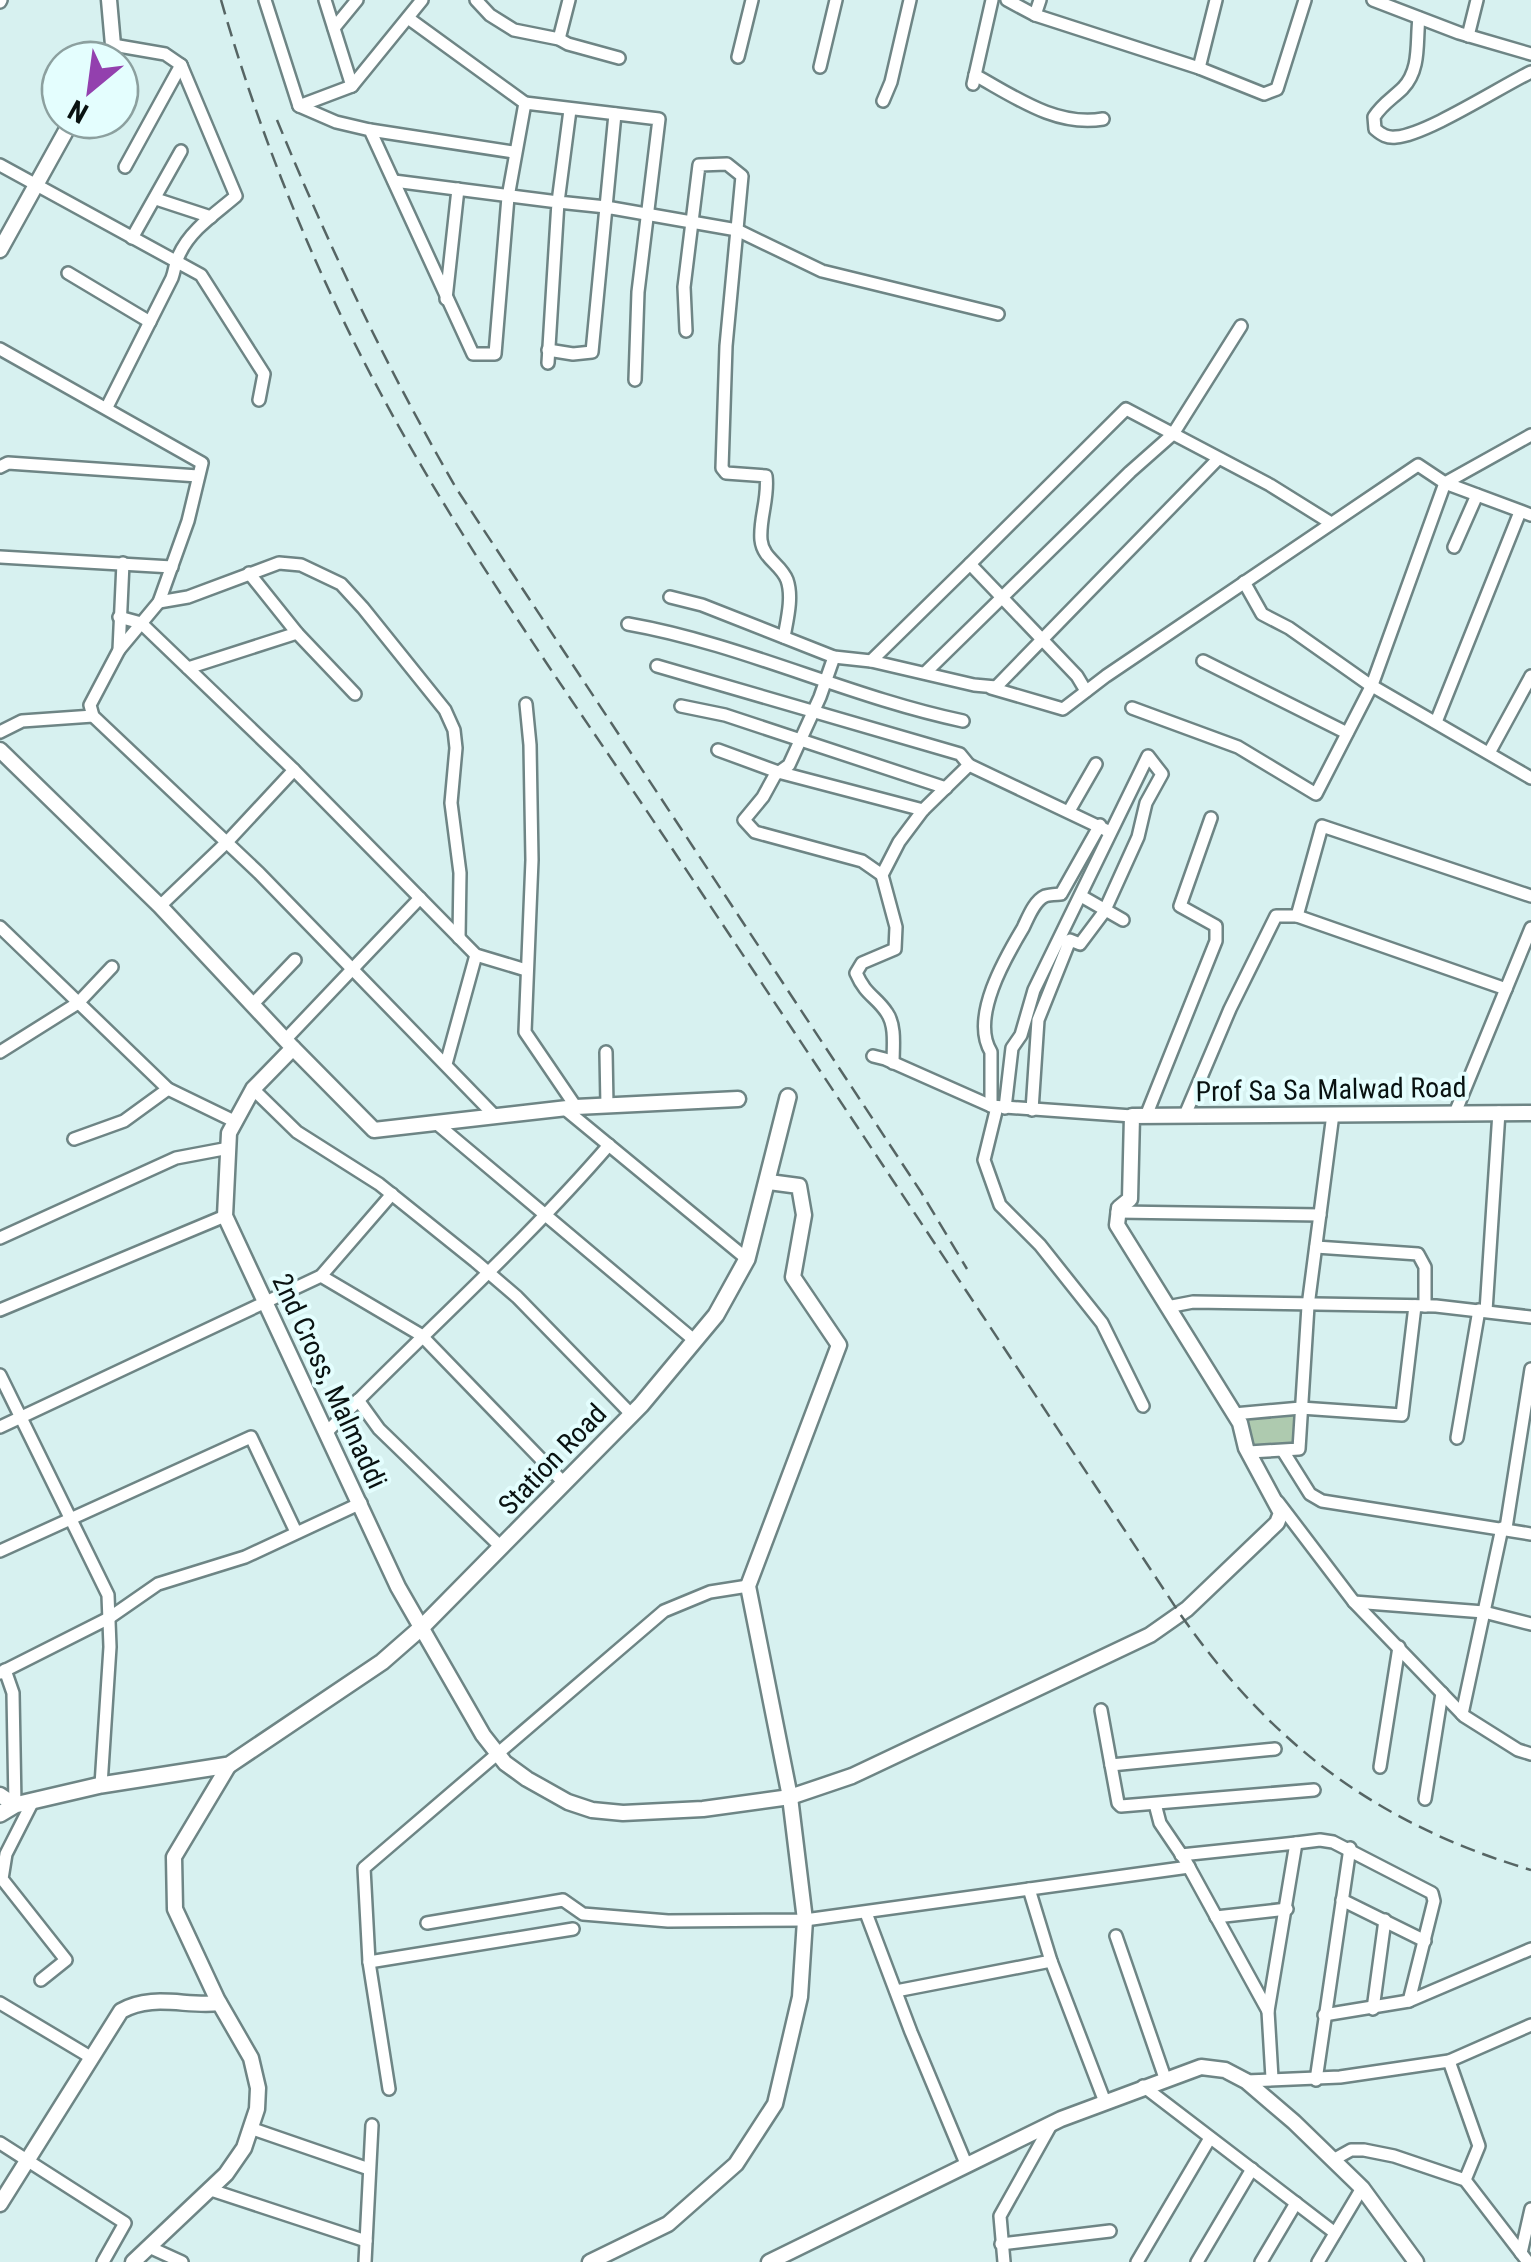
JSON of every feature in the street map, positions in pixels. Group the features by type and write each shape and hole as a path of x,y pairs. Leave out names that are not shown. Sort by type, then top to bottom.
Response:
{"main road":[{"name":"Station Road","path":"229,1764 382,1662 422,1627 631,1414 716,1315 747,1259 788,1096"},
{"path":"0,1814 15,1805 102,1785 229,1764"}],"street":[{"path":"109,0 113,40"},
{"path":"264,0 300,106 336,122 370,130 513,152"},
{"path":"325,0 352,86"},
{"path":"334,28 357,0"},
{"path":"300,106 352,86 422,0"},
{"path":"476,0 490,15 514,30 619,58"},
{"path":"559,39 569,0"},
{"path":"738,57 752,0"},
{"path":"820,66 836,0"},
{"path":"883,102 910,0"},
{"path":"992,0 974,80 1055,117 1084,123 1103,120"},
{"path":"1007,0 1035,16 1199,68 1264,94 1274,93 1305,0"},
{"path":"1035,16 1040,0"},
{"path":"1199,68 1216,0"},
{"path":"1373,0 1468,36 1531,54"},
{"path":"1468,36 1477,0"},
{"path":"408,18 524,103 660,119 638,292 635,380"},
{"path":"1419,18 1417,62 1412,74 1374,117 1375,129 1387,137 1400,138 1531,72"},
{"path":"107,407 172,278 176,260 192,234 236,196 181,65 165,54 140,50"},
{"path":"125,167 181,65"},
{"path":"370,130 473,354 494,354 513,152 524,103"},
{"path":"570,110 558,202 548,356 592,352 615,114"},
{"path":"0,250 61,140"},
{"path":"132,238 181,151"},
{"path":"686,330 684,287 699,165 727,164 742,176 726,346 722,468 726,473 766,476 768,490 761,542 767,557 788,582 784,637"},
{"path":"0,165 201,275 264,374 259,400"},
{"path":"394,182 606,207 737,230 822,270 998,314"},
{"path":"446,301 458,189"},
{"path":"156,199 211,217"},
{"path":"68,273 150,322"},
{"path":"926,672 1173,434 1242,326"},
{"path":"0,349 202,463 188,521 160,602 118,650 90,705 93,716 227,842 495,1116"},
{"path":"871,661 1126,409 1331,523"},
{"path":"1132,708 1238,747 1316,794 1372,685 1445,482 1531,435"},
{"path":"1217,460 1135,548 991,688 1063,709 1418,464 1445,482 1525,514 1436,722"},
{"path":"0,468 8,463 198,476"},
{"path":"1454,547 1477,496"},
{"path":"0,557 172,567"},
{"path":"160,602 188,597 279,563 300,565 340,584 446,710 456,748 451,803 460,873 459,938"},
{"path":"118,650 123,564"},
{"path":"970,564 1077,676 1086,692"},
{"path":"249,574 297,633 355,694"},
{"path":"1244,582 1262,614 1372,685 1531,778"},
{"path":"670,597 702,604 834,657 996,687"},
{"path":"119,616 141,624 188,668 476,955 526,970"},
{"path":"628,624 691,638 922,712 963,721"},
{"path":"188,668 297,633"},
{"path":"834,657 789,766 778,772 744,820 755,832 862,861 882,875"},
{"path":"1203,661 1347,734"},
{"path":"656,666 960,754 969,765 1105,829"},
{"path":"1488,753 1531,676"},
{"path":"526,704 532,860 525,1032 570,1108 747,1259"},
{"path":"681,706 725,716 946,788"},
{"path":"0,732 22,721 93,716"},
{"path":"0,750 160,906 374,1130 570,1108 738,1099"},
{"path":"718,750 778,772 923,810"},
{"path":"998,1107 985,1023 999,972 1036,905 1046,895 1060,894 1148,756 1162,774 1146,803 1138,837 1104,912 1080,944 1070,940 1038,1020 1032,1110"},
{"path":"1069,811 1096,764"},
{"path":"894,1063 891,1022 866,994 856,973 862,963 895,949 898,940 882,875 898,842 923,810 969,765"},
{"path":"160,906 294,770"},
{"path":"1211,818 1180,906 1216,926 1216,941 1139,1116 1130,1200 1116,1218 1120,1232 1240,1422 1249,1452 1278,1502 1354,1602 1462,1714 1518,1750 1531,1754"},
{"path":"1297,916 1322,826 1531,896"},
{"path":"1105,829 1082,896 1034,990 1021,1035 1012,1048 984,1160 1000,1204 1040,1245 1102,1323 1143,1406"},
{"path":"1082,896 1123,920"},
{"path":"420,898 353,969 252,1088 296,1132 392,1194 490,1274 631,1414"},
{"path":"1184,1116 1230,1008 1276,916 1297,916 1506,989"},
{"path":"0,927 168,1089 236,1122"},
{"path":"1455,1113 1530,933"},
{"path":"446,1064 476,955"},
{"path":"252,1005 295,960"},
{"path":"0,1052 78,1003 112,967"},
{"path":"606,1052 608,1106"},
{"path":"872,1056 998,1107 1139,1116"},
{"name":"2nd Cross, Malmaddi","path":"252,1088 229,1134 226,1216 264,1302 328,1431 398,1587 483,1735 527,1779 568,1802 592,1810 623,1813 703,1809 790,1798 852,1776 1150,1635 1186,1609 1277,1523 1282,1514 1278,1502"},
{"path":"74,1140 124,1121 168,1089"},
{"path":"1457,1438 1482,1310 1499,1112"},
{"name":"Prof Sa Sa Malwad Road","path":"1139,1116 1531,1113"},
{"path":"1249,1452 1299,1450 1308,1306 1332,1114"},
{"path":"436,1123 694,1340"},
{"path":"328,1431 421,1335 547,1217 610,1146"},
{"path":"0,1238 176,1158 229,1148"},
{"path":"590,2262 668,2224 736,2164 775,2104 800,1997 805,1920 790,1798 748,1586 839,1346 792,1277 804,1215 800,1186 768,1182"},
{"path":"0,1426 321,1276 392,1194"},
{"path":"1118,1212 1320,1215"},
{"path":"0,1310 226,1216"},
{"path":"1234,1414 1301,1408 1402,1415 1425,1267 1418,1254 1316,1247"},
{"path":"321,1276 421,1335 564,1483"},
{"path":"1167,1308 1192,1302 1420,1306 1531,1317"},
{"path":"1462,1714 1504,1528 1531,1369"},
{"path":"0,1375 108,1595 102,1785"},
{"path":"358,1400 379,1428 501,1547"},
{"path":"0,1550 250,1437 296,1532"},
{"path":"1284,1450 1310,1494 1322,1501 1531,1534"},
{"path":"15,1805 13,1693 3,1671 109,1618 158,1584 245,1557 361,1503"},
{"path":"388,2089 369,1962 364,1868 664,1612 710,1592 748,1586"},
{"path":"1354,1602 1484,1612 1531,1624"},
{"path":"1380,1767 1399,1647"},
{"path":"1426,1799 1442,1693"},
{"path":"1101,1710 1119,1806 1314,1790"},
{"path":"1111,1765 1275,1748"},
{"path":"133,2262 212,2190 244,2148 253,2129 258,2088 251,2058 219,2003 175,1909 174,1856 229,1764"},
{"path":"0,1795 15,1805"},
{"path":"33,1801 6,1854 2,1879 66,1960 41,1980"},
{"path":"1155,1804 1160,1823 1189,1867 1268,2010"},
{"path":"1181,1855 1320,1840 1350,1848 1432,1893 1434,1901 1410,2001"},
{"path":"1272,2078 1268,2010 1296,1843"},
{"path":"1316,2080 1350,1848"},
{"path":"427,1923 563,1900 583,1914 668,1921 805,1920 1189,1867"},
{"path":"1029,1889 1105,2102"},
{"path":"1342,1900 1425,1941"},
{"path":"1216,1916 1286,1909"},
{"path":"866,1913 968,2166"},
{"path":"1373,2009 1386,1920"},
{"path":"369,1962 573,1929"},
{"path":"1116,1936 1165,2078"},
{"path":"1324,2015 1410,2001 1531,1949"},
{"path":"896,1990 1052,1960"},
{"path":"0,2204 122,2010 136,2002 160,2000 197,2006 219,2003"},
{"path":"0,2002 92,2058"},
{"path":"1246,2081 1316,2080 1450,2061 1531,2025"},
{"path":"1450,2061 1479,2146 1465,2180"},
{"path":"770,2262 1052,2123 1201,2067 1225,2070 1246,2081 1362,2188 1416,2262"},
{"path":"1143,2086 1335,2233"},
{"path":"1004,2262 1000,2216 1052,2123"},
{"path":"365,2262 372,2125"},
{"path":"253,2129 369,2169"},
{"path":"1137,2262 1210,2138"},
{"path":"0,2143 125,2223 103,2262"},
{"path":"1333,2160 1350,2150 1364,2150 1465,2180 1524,2258"},
{"path":"1196,2262 1252,2170"},
{"path":"1318,2262 1362,2188"},
{"path":"212,2190 366,2242"},
{"path":"1260,2262 1296,2203"},
{"path":"1524,2258 1531,2209"},
{"path":"1001,2244 1110,2231"},
{"path":"149,2248 182,2262"}],"green space":[{"path":"1301,1408 1299,1449 1249,1452 1234,1414"}],"railway":[{"path":"221,0 253,102 311,251 356,347 415,455 526,633 1180,1614 1252,1703 1332,1774 1424,1829 1531,1870"},
{"path":"277,120 360,307 456,488 921,1192 967,1269"}]}
